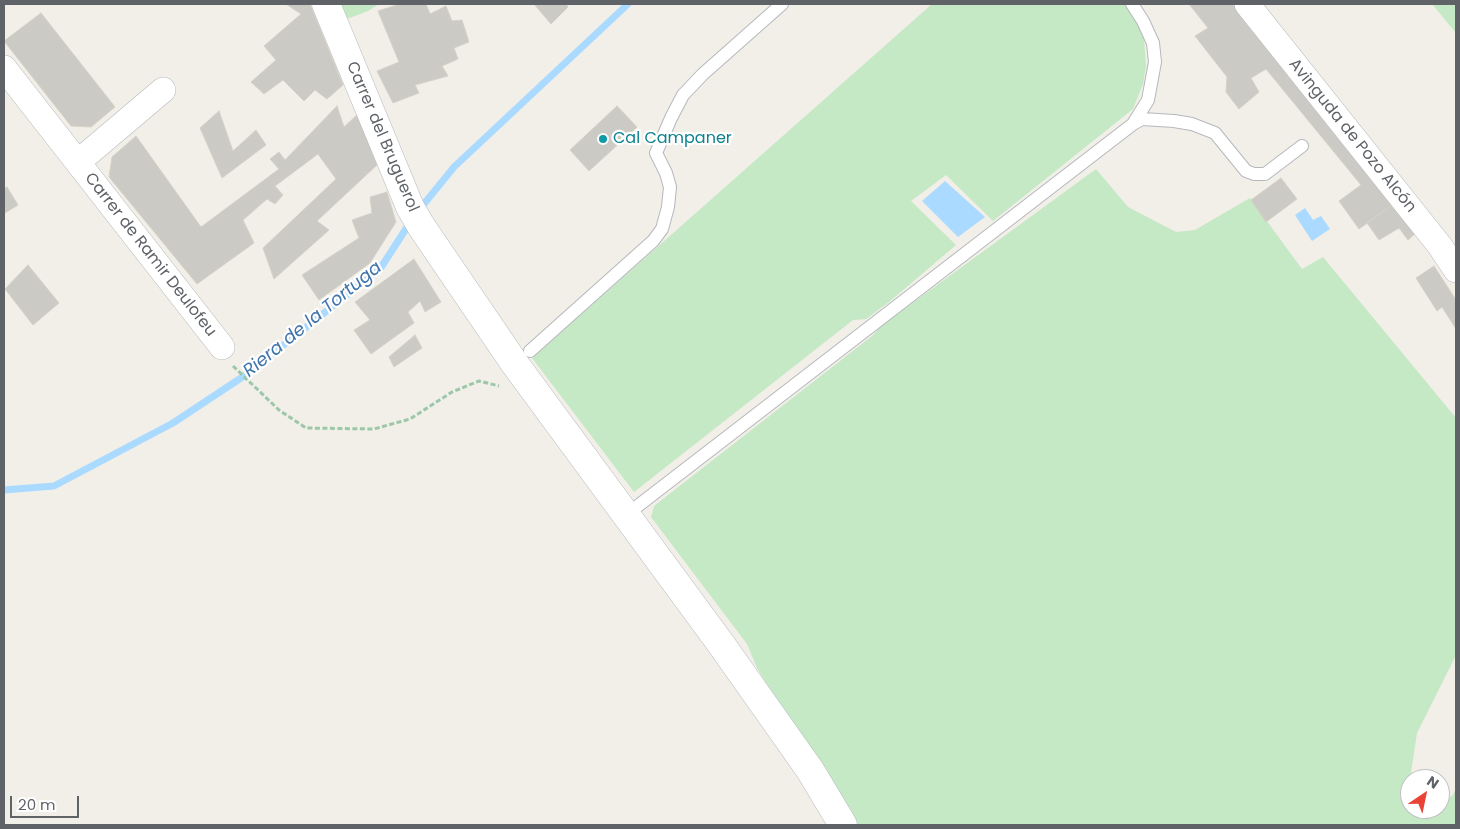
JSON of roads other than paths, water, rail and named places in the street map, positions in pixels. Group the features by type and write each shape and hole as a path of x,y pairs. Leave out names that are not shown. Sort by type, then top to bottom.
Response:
{"street":[{"name":"Carrer del Bruguerol","path":"326,4 416,216 517,368 721,644 804,762 844,825"},
{"name":"Avinguda de Pozo Alcón","path":"1247,4 1440,246 1456,270"},
{"name":"Carrer de Ramir Deulofeu","path":"4,68 227,356"},
{"path":"78,162 163,90"}],"lane":[{"path":"517,368 652,241 662,229 668,207 670,187 656,152 675,110 683,95 703,74 782,4"},
{"path":"1132,4 1143,21 1153,43 1155,62 1148,100 1133,124"},
{"path":"626,515 1133,124 1142,120 1165,120 1192,124 1215,133 1246,171 1254,174 1265,174 1302,146"}],"water":[{"path":"945,181 985,217 958,237 922,201"},
{"path":"1305,208 1313,220 1321,216 1330,229 1312,241 1295,215"}],"waterway":[{"name":"Riera de la Tortuga","path":"419,210 454,167 628,4"},
{"name":"Riera de la Tortuga","path":"4,490 54,486 173,423 244,376 380,269 411,221"}],"place":[{"name":"Cal Campaner","path":"603,139"}]}
